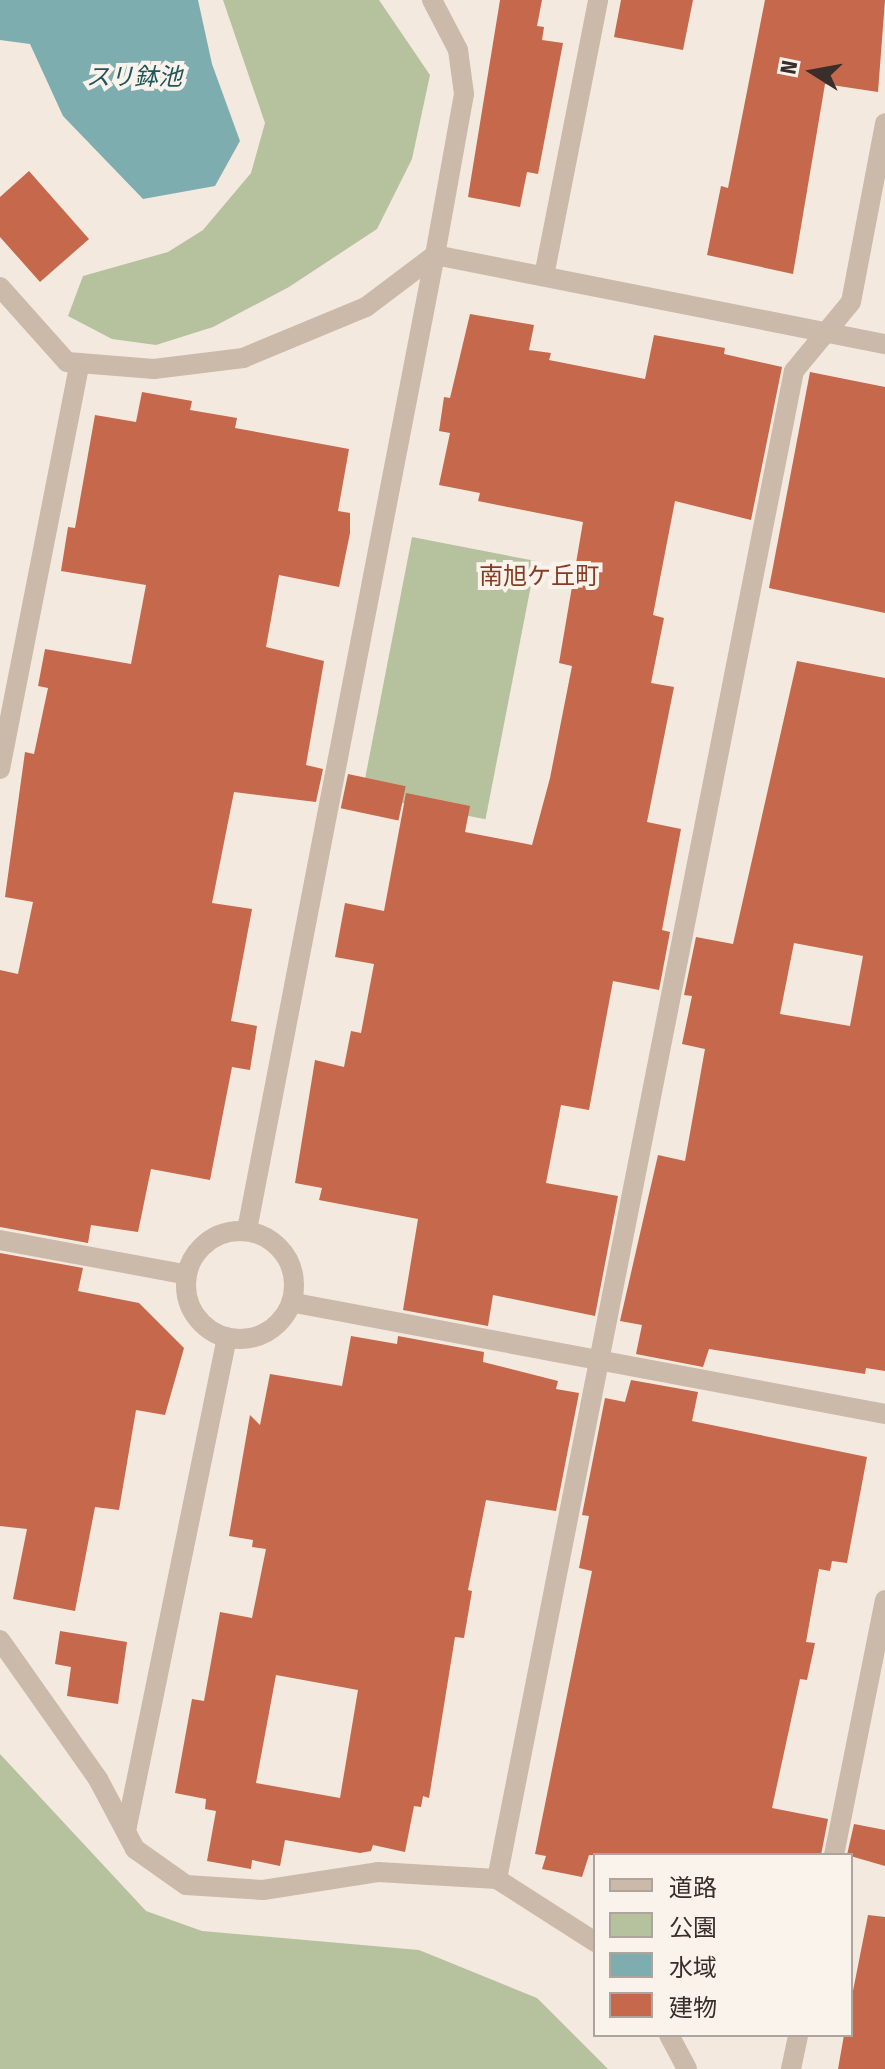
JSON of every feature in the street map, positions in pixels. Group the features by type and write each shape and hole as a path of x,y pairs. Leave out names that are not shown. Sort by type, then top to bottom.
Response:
{"street":[{"path":"247,1230 464,94 458,50 432,0"},
{"path":"544,276 598,0"},
{"path":"497,1879 794,371 851,302 885,123"},
{"path":"0,287 67,362 154,369 243,358 366,307 435,255 885,344"},
{"path":"0,769 80,363"},
{"path":"247,1230 266,1238 284,1255 294,1278 295,1303 266,1332 247,1339 227,1337 194,1313 184,1293 184,1274 208,1240 247,1230"},
{"path":"0,1240 184,1274"},
{"path":"295,1303 885,1414"},
{"path":"126,1831 227,1337"},
{"path":"834,1853 885,1600"},
{"path":"0,1640 98,1779 135,1849 186,1885 263,1890 378,1872 497,1879 593,1941"},
{"path":"670,2037 687,2069"},
{"path":"791,2069 798,2037"}],"green space":[{"path":"223,0 379,0 430,75 412,159 377,229 289,287 213,327 156,345 112,339 68,316 83,276 168,252 203,230 251,173 265,123"},
{"path":"412,537 536,561 486,819 362,795"},
{"path":"0,1754 146,1911 202,1931 419,1950 537,1998 608,2069 0,2069"}],"water":[{"name":"スリ鉢池","path":"0,0 198,0 212,64 240,141 215,186 143,199 63,116 30,44 0,40"}],"building":[{"path":"500,0 542,0 537,26 544,27 542,40 563,43 538,174 527,172 520,207 468,197"},
{"path":"621,0 693,0 683,50 614,37"},
{"path":"765,0 885,0 878,92 825,84 793,274 707,255 721,186 728,188"},
{"path":"29,171 89,239 40,282 0,237 0,197"},
{"path":"470,314 534,325 529,350 551,353 549,360 645,379 654,335 725,348 724,354 782,367 751,520 675,501 653,615 664,618 651,683 674,687 647,822 681,829 662,930 670,932 659,990 613,981 589,1110 561,1105 546,1183 618,1196 595,1316 493,1295 488,1326 403,1310 418,1219 319,1200 322,1188 295,1183 315,1060 344,1067 351,1031 361,1033 374,964 335,957 345,903 384,911 406,793 470,806 465,832 532,845 550,778 572,666 559,663 583,522 478,501 480,493 439,485 450,433 439,431 444,397 450,398"},
{"path":"810,372 885,387 885,613 769,588"},
{"path":"142,392 192,401 190,410 237,418 235,428 349,449 338,511 350,513 350,533 339,587 279,575 266,647 324,661 306,765 323,769 316,802 234,792 212,903 252,909 231,1021 257,1026 250,1070 232,1067 210,1180 151,1169 138,1232 91,1225 88,1243 0,1227 0,970 18,974 33,902 5,897 25,752 34,754 48,688 38,686 45,649 131,664 146,585 61,571 68,527 75,528 95,415 136,422"},
{"path":"797,661 885,678 885,1371 866,1368 865,1374 709,1349 703,1367 636,1354 642,1325 620,1321 658,1155 685,1161 705,1049 682,1044 692,996 684,995 696,937 733,944","holes":["794,943 863,956 850,1026 780,1014"]},
{"path":"348,774 406,786 398,821 341,808"},
{"path":"0,1253 83,1268 78,1291 139,1303 184,1348 165,1415 136,1410 119,1510 95,1507 75,1611 13,1599 27,1529 0,1526"},
{"path":"351,1336 397,1344 398,1336 484,1352 483,1362 558,1381 556,1389 579,1393 556,1511 486,1500 468,1590 472,1591 464,1638 455,1637 429,1798 423,1796 421,1807 414,1806 405,1852 373,1845 371,1851 360,1853 285,1840 280,1866 252,1860 251,1869 207,1861 216,1811 205,1809 206,1799 175,1793 192,1699 204,1701 220,1612 252,1618 266,1549 252,1547 253,1540 229,1536 250,1415 260,1425 270,1374 342,1386","holes":["276,1675 358,1690 340,1798 256,1783"]},
{"path":"631,1380 698,1392 692,1421 867,1457 847,1563 832,1561 830,1571 819,1569 806,1642 815,1643 807,1680 800,1679 772,1808 828,1819 821,1853 593,1853 589,1855 582,1877 542,1869 546,1856 535,1854 592,1571 579,1568 589,1516 582,1515 605,1398 625,1402"},
{"path":"60,1631 127,1642 118,1704 67,1696 71,1667 55,1664"},
{"path":"854,1824 885,1830 885,1866 847,1853"},
{"path":"868,1915 885,1917 885,2069 838,2069 844,2037 853,2037 853,1991"}],"district":[{"name":"南旭ケ丘町","path":"539,577"}]}
